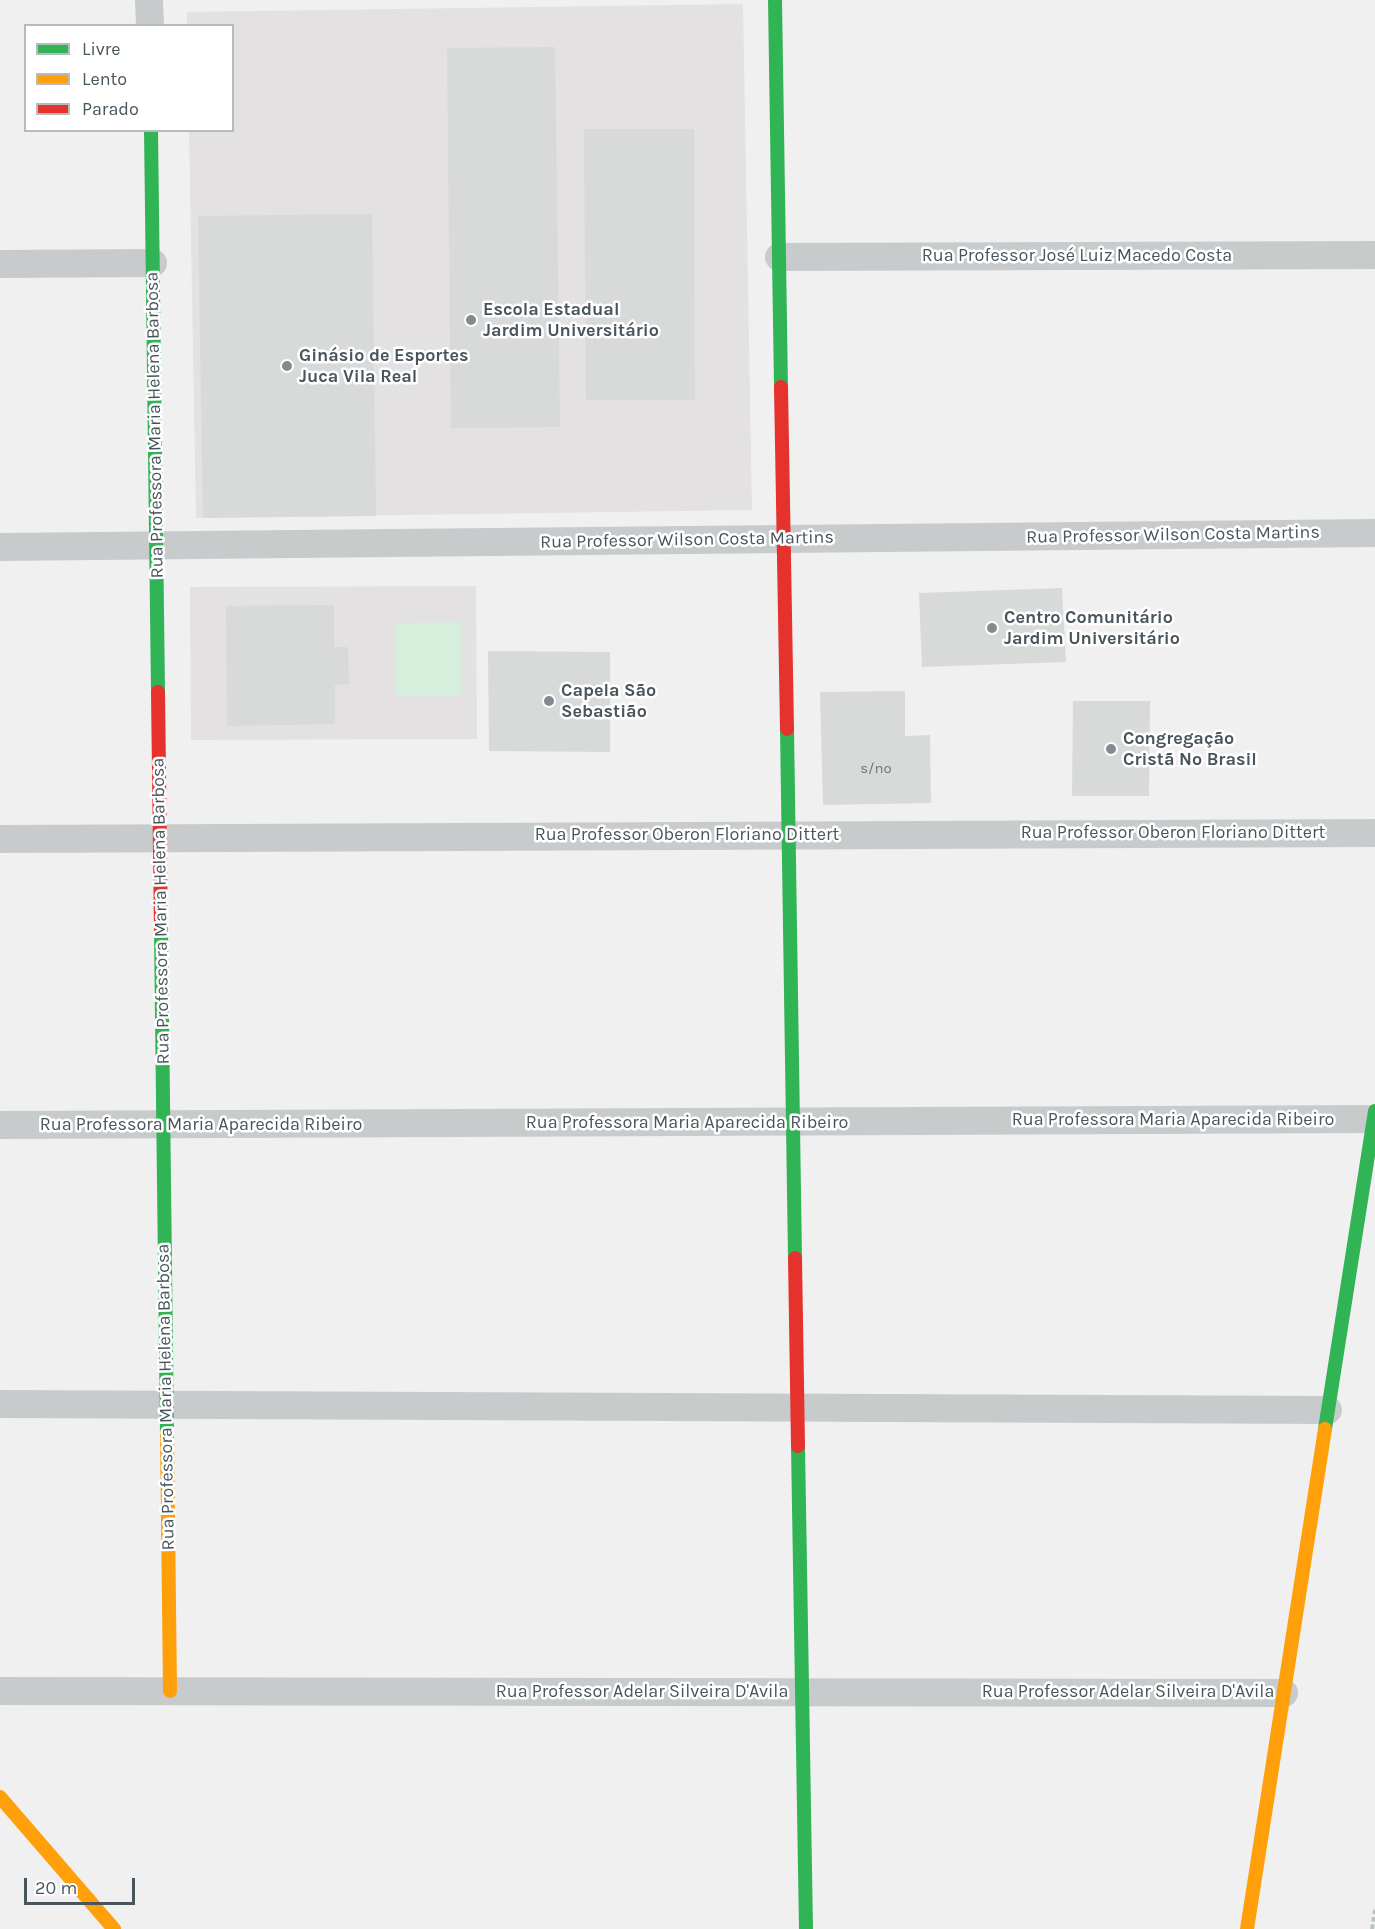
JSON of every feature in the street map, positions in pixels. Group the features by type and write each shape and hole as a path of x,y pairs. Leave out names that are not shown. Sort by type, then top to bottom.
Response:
{"street":[{"path":"150,0 150,24"},
{"path":"775,0 806,1929"},
{"name":"Rua Professora Maria Helena Barbosa","path":"151,132 170,1691"},
{"name":"Rua Professor José Luiz Macedo Costa","path":"779,257 1375,255"},
{"path":"0,264 153,263"},
{"name":"Rua Professor Wilson Costa Martins","path":"0,547 1375,534"},
{"name":"Rua Professor Oberon Floriano Dittert","path":"0,839 1375,833"},
{"path":"1247,1929 1374,1115"},
{"name":"Rua Professora Maria Aparecida Ribeiro","path":"0,1125 792,1122 1374,1115"},
{"path":"0,1404 1328,1410"},
{"name":"Rua Professor Adelar Silveira D'Avila","path":"0,1691 1284,1693"},
{"path":"0,1797 114,1929"}],"path":[{"path":"1372,1929 1375,1910"}],"shaded area":[{"name":"Escola Estadual Jardim Universitário","path":"743,4 752,510 196,518 189,132 234,132 234,24 187,24 187,12"},
{"path":"476,586 477,739 191,740 190,587"}],"green space":[{"path":"461,622 461,696 395,696 395,623"}],"building":[{"path":"555,47 560,427 451,428 447,48"},
{"path":"584,129 694,129 695,400 586,400"},
{"name":"Ginásio de Esportes Juca Vila Real","path":"372,214 376,516 203,518 198,216"},
{"name":"Centro Comunitário Jardim Universitário","path":"1062,588 1066,662 922,667 919,593"},
{"path":"334,605 334,647 348,647 349,684 335,685 335,724 227,726 226,606"},
{"name":"Capela São Sebastião","path":"488,651 610,652 610,752 489,751"},
{"path":"905,691 905,736 930,735 931,803 823,805 820,692"},
{"name":"Congregação Cristã No Brasil","path":"1073,701 1150,701 1149,796 1072,796"}],"traffic: fast":[{"path":"775,0 781,387"},
{"path":"151,132 158,692"},
{"path":"787,729 795,1258"},
{"path":"161,931 167,1434"},
{"path":"1325,1429 1375,1111"},
{"path":"798,1446 806,1929"}],"traffic: slow":[{"path":"1247,1929 1325,1429"},
{"path":"167,1434 170,1691"},
{"path":"0,1797 114,1929"}],"traffic: jam":[{"path":"781,387 787,729"},
{"path":"158,692 161,931"},
{"path":"795,1258 798,1446"}],"place":[{"name":"Escola Estadual Jardim Universitário","path":"471,320"},
{"name":"Ginásio de Esportes Juca Vila Real","path":"287,366"},
{"name":"Centro Comunitário Jardim Universitário","path":"992,628"},
{"name":"Capela São Sebastião","path":"549,701"},
{"name":"Congregação Cristã No Brasil","path":"1111,749"}]}
